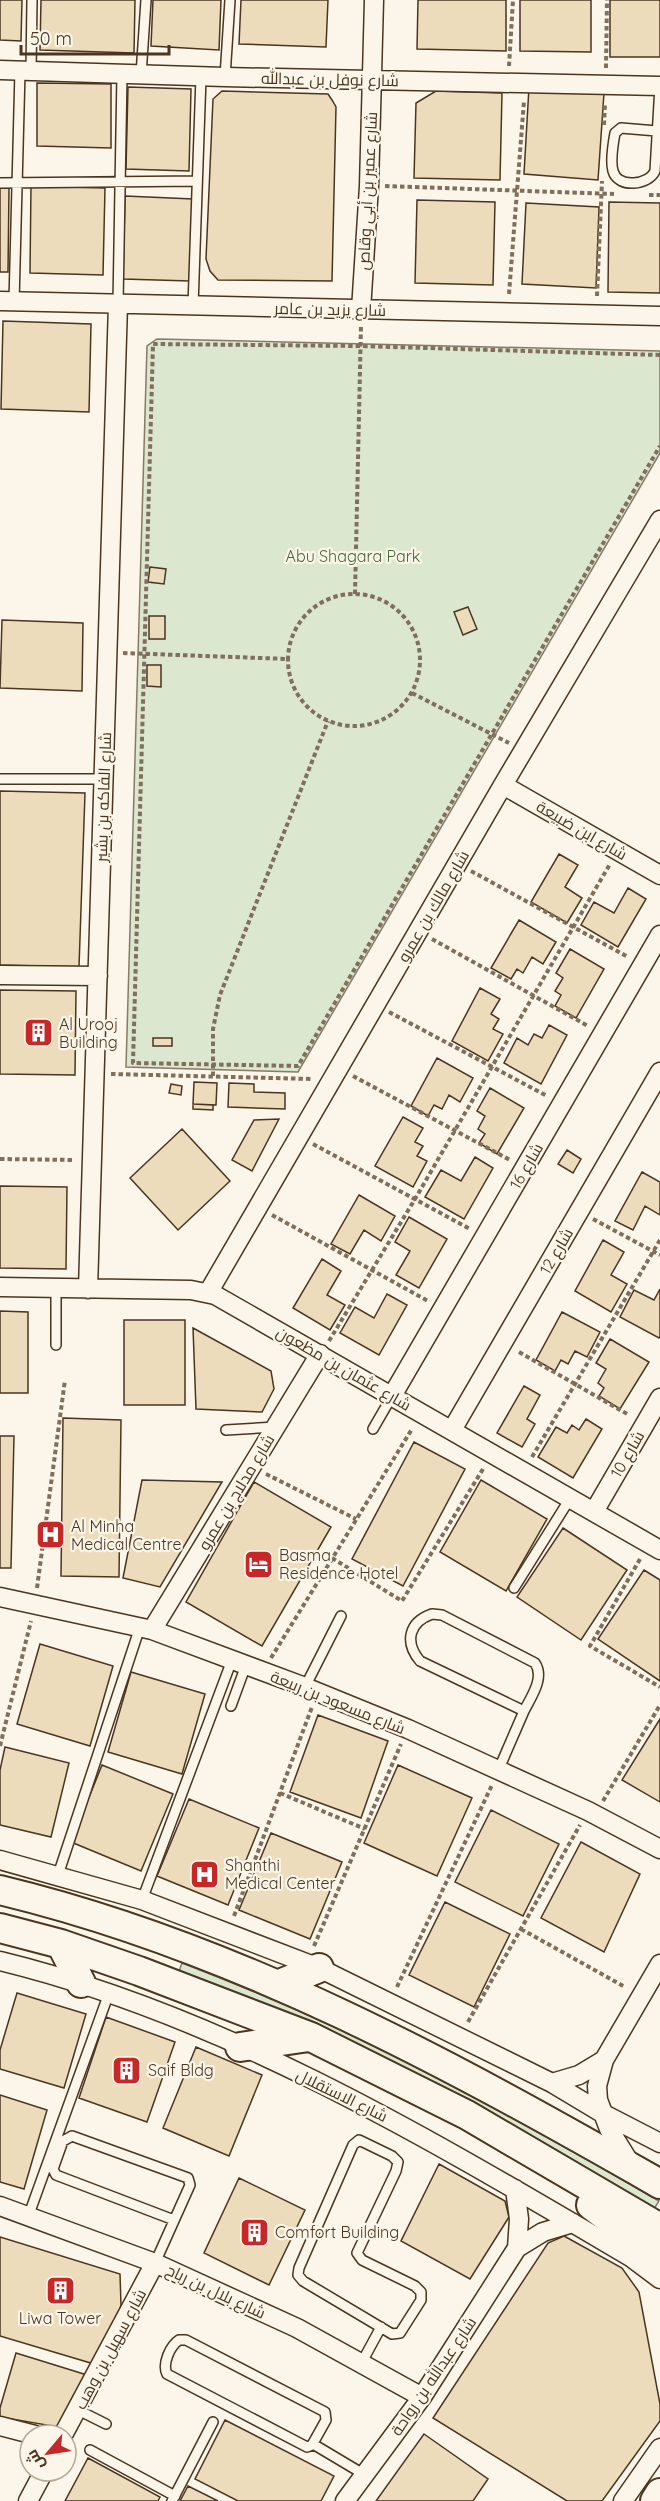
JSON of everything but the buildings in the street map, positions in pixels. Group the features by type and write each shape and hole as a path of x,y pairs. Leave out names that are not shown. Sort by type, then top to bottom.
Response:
{"main road":[{"path":"1,1889 113,1920 277,1985 365,2023 649,2177"},
{"path":"6,1930 36,1921 114,1943 121,1936 121,1931 113,1920"},
{"path":"6,1930 61,1944 139,1971 311,2037 467,2115 660,2228"},
{"path":"61,1944 81,1983"},
{"path":"277,1985 313,1965"},
{"path":"240,2047 311,2037"},
{"path":"574,2178 586,2200 594,2209 660,2257"},
{"path":"655,2501 660,2493"}],"street":[{"name":"شارع عمير بن أبي وقاص","path":"361,310 369,186 374,0"},
{"name":"شارع نوفل بن عبدالله","path":"0,70 201,77 660,86"},
{"name":"شارع يزيد بن عامر","path":"7,301 660,316"},
{"name":"شارع الفاكه بن بشير","path":"88,1289 118,304"},
{"name":"شارع مالك بن عمرو","path":"208,1293 457,863 660,520"},
{"name":"شارع ابن ضبيعة","path":"503,785 660,875"},
{"name":"شارع 16","path":"392,1396 660,935"},
{"path":"0,975 98,976"},
{"name":"شارع 12","path":"452,1430 660,1072"},
{"name":"شارع عثمان بن مظعون","path":"0,1287 191,1290 208,1293 656,1544"},
{"name":"شارع مدلاج بن عمرو","path":"146,1629 252,1467 320,1354"},
{"name":"شارع 10","path":"595,1510 660,1398"},
{"name":"شارع مسعود بن ربيعة","path":"0,1597 146,1629 312,1690 408,1729 592,1813 660,1849"},
{"path":"0,1860 142,1900 313,1965 552,2083 660,2144"},
{"name":"شارع الاستقلال","path":"0,1961 81,1983 186,2023 400,2124 632,2258 660,2279"},
{"path":"649,2177 617,2143 602,2113 597,2085 604,2060 660,1964"},
{"path":"552,2083 579,2074 604,2060"},
{"name":"شارع عبدالله بن رواحة","path":"515,2189 519,2219 517,2248"},
{"name":"شارع بلال بن رباح","path":"0,2206 155,2262 297,2328 422,2397"},
{"name":"شارع عبدالله بن رواحة","path":"345,2501 422,2397 517,2248 543,2232 573,2223"},
{"name":"شارع سهيل بن وهب","path":"70,2423 155,2262"},
{"path":"0,2426 18,2431"},
{"path":"623,2501 660,2448"},
{"path":"28,2501 38,2483"}],"lane":[{"path":"7,301 32,0"},
{"path":"141,75 146,0"},
{"path":"225,77 230,0"},
{"path":"118,304 122,74"},
{"path":"192,306 201,77"},
{"path":"657,131 621,128 615,134 612,165 615,176 619,179 639,182 649,180 653,176 657,131 660,86"},
{"path":"0,183 197,181"},
{"path":"0,779 104,779"},
{"path":"56,1289 56,1345"},
{"path":"373,1430 392,1396"},
{"path":"226,1430 276,1427"},
{"path":"513,1588 571,1497"},
{"path":"498,1771 540,1675 537,1666 442,1615 432,1614 423,1617 415,1624 410,1643 420,1660 524,1711"},
{"path":"312,1690 341,1616"},
{"path":"58,1875 146,1629"},
{"path":"231,1706 247,1666"},
{"path":"142,1900 247,1666"},
{"path":"28,2217 109,1993"},
{"path":"155,2262 190,2185 185,2176 72,2136 63,2140 53,2169 56,2175 174,2220"},
{"path":"359,2140 392,2156 396,2159 398,2167 357,2248 357,2256 416,2286 421,2296 400,2333 392,2334 381,2327 303,2281 298,2275 353,2145 359,2140"},
{"path":"362,2362 381,2327"},
{"path":"179,2340 186,2340 325,2412 326,2420 314,2444 307,2447 167,2374 165,2365 174,2344 179,2340"},
{"path":"78,2410 106,2424"},
{"path":"90,2450 173,2498 213,2422"},
{"path":"314,2444 365,2475"}],"path":[{"path":"508,313 518,191 517,82 513,0"},
{"path":"604,128 607,0"},
{"path":"597,315 602,171"},
{"path":"369,186 625,194"},
{"path":"648,195 660,195"},
{"path":"355,594 361,310"},
{"path":"660,355 360,346 153,344 133,1063 298,1066 660,446"},
{"path":"355,594 374,597 391,606 406,619 416,636 420,655 419,675 412,693 400,708 385,719 366,726 347,726 328,721 312,711 299,696 291,678 288,659 297,626 308,613 322,602 338,596 355,594"},
{"path":"108,653 288,659"},
{"path":"412,693 523,751"},
{"path":"213,1076 213,1029 220,994 328,721"},
{"path":"320,1354 373,1271 456,1131 618,851"},
{"path":"457,863 643,965"},
{"path":"418,931 602,1034"},
{"path":"376,1005 562,1104"},
{"path":"95,1073 213,1076 335,1074 456,1131 524,1168"},
{"path":"299,1136 484,1237"},
{"path":"0,1158 92,1160"},
{"path":"258,1207 442,1309"},
{"path":"579,1212 660,1255"},
{"path":"525,1471 660,1240"},
{"path":"502,1343 645,1424"},
{"path":"0,1746 35,1605 65,1380"},
{"path":"247,1666 332,1558 422,1413"},
{"path":"332,1558 402,1601 493,1453"},
{"path":"252,1467 356,1519"},
{"path":"656,1544 590,1646 660,1686"},
{"path":"228,1931 280,1793 312,1690"},
{"path":"460,2037 521,1929 660,1705"},
{"path":"313,1965 365,1828 408,1729"},
{"path":"390,2002 498,1771"},
{"path":"280,1793 365,1828"},
{"path":"521,1929 641,1996"}],"green space":[{"name":"Abu Shagara Park","path":"157,339 660,351 660,453 298,1072 126,1067 147,346"},
{"path":"182,1963 297,2011 411,2063 507,2113 659,2201 654,2209 178,1974"}],"place":[{"name":"Al Urooj Building","path":"38,1033"},
{"name":"Al Minha Medical Centre","path":"50,1535"},
{"name":"Basma Residence Hotel","path":"258,1564"},
{"name":"Shanthi Medical Center","path":"204,1874"},
{"name":"Saif Bldg","path":"127,2070"},
{"name":"Comfort Building","path":"254,2232"},
{"name":"Liwa Tower","path":"60,2290"}]}
